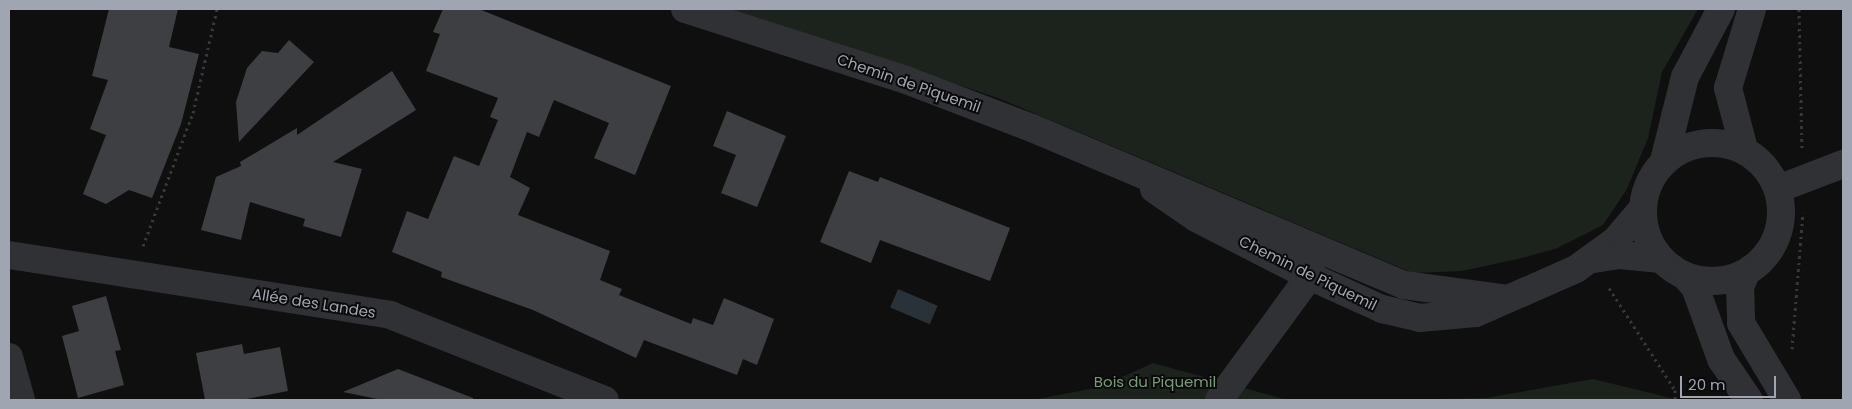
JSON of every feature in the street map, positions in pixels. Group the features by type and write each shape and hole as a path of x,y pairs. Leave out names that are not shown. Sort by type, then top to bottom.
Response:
{"street":[{"name":"Chemin de Piquemil","path":"685,9 906,80 1032,128 1128,172 1200,195 1404,285 1502,298"},
{"path":"1721,9 1685,78 1664,160 1645,191 1642,209 1646,236 1661,259 1685,276 1695,287 1721,359 1749,400"},
{"path":"1744,149 1728,88 1752,9"},
{"path":"1664,160 1678,150 1711,142 1744,149 1768,170 1778,189 1782,212 1777,236 1765,257 1746,273 1716,282 1685,276"},
{"path":"1778,189 1843,164"},
{"name":"Chemin de Piquemil","path":"1128,172 1196,218 1307,275 1382,309 1420,318 1476,313 1502,298 1594,259 1620,255 1661,259"},
{"name":"Chemin de Piquemil","path":"1594,259 1642,209"},
{"path":"1219,400 1307,275 1318,246"},
{"name":"Allée des Landes","path":"9,255 390,314 605,400"},
{"path":"1746,273 1740,287 1741,323 1787,400"},
{"path":"9,357 21,400"}],"path":[{"path":"132,274 194,113 217,9"},
{"path":"1799,9 1802,158"},
{"path":"1789,353 1801,269 1804,204"}],"green space":[{"path":"730,9 1698,9 1662,72 1648,138 1627,189 1603,225 1555,249 1518,259 1462,271 1413,273 998,98"},
{"name":"Bois du Piquemil","path":"1153,363 1287,400 1033,400 1100,387"},
{"path":"1593,379 1679,400 1394,400 1486,398"}],"shaded area":[{"path":"898,289 938,306 930,324 890,307"}],"building":[{"path":"109,9 178,9 169,47 199,54 181,124 152,198 129,190 106,204 83,194 106,135 90,129 108,80 92,76"},
{"path":"443,9 479,9 671,86 635,175 594,158 609,123 554,100 539,137 527,132 510,177 530,188 518,215 610,251 600,280 622,289 619,295 691,324 693,318 713,325 724,298 774,319 757,365 743,359 737,375 644,340 636,358 533,310 441,277 442,272 392,252 407,211 428,219 454,156 479,166 498,120 490,117 498,98 426,71 440,34 433,32"},
{"path":"289,40 314,62 239,142 236,102 247,68 262,51 278,53"},
{"path":"392,71 416,110 333,162 362,169 341,237 303,226 305,219 250,202 241,240 201,230 216,177 241,166 240,162 297,128 297,135"},
{"path":"727,111 786,136 757,207 721,193 736,155 713,146"},
{"path":"849,171 878,182 880,177 1010,228 990,281 880,240 871,263 820,242"},
{"path":"106,296 121,350 115,351 124,385 78,398 62,336 79,331 72,306"},
{"path":"242,344 244,354 280,347 288,391 241,400 205,400 196,353"},
{"path":"398,369 473,398 473,400 382,400 343,392"}]}
